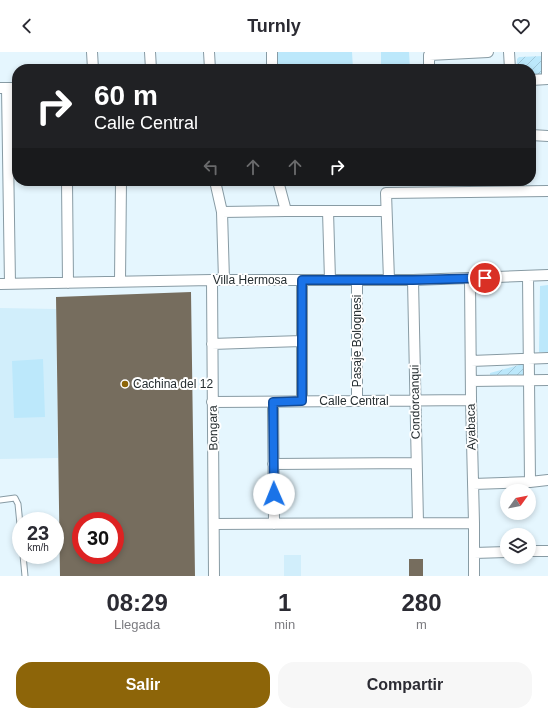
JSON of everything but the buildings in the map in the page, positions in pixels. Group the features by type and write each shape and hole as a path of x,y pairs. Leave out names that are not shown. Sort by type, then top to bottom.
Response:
{"street":[{"path":"92,52 93,64"},
{"path":"150,52 151,64"},
{"path":"209,52 210,64"},
{"path":"272,52 272,64"},
{"path":"429,64 429,55 443,53 488,52"},
{"path":"510,52 510,64"},
{"path":"536,80 547,80 547,52"},
{"path":"5,284 8,88"},
{"path":"536,135 548,136"},
{"path":"67,186 68,283"},
{"path":"120,281 121,186"},
{"path":"216,186 222,212 224,280"},
{"path":"279,186 286,211"},
{"path":"389,280 386,193 548,191"},
{"path":"328,211 330,280"},
{"path":"222,212 386,211"},
{"name":"Villa Hermosa","path":"5,284 212,280 413,280 548,275"},
{"path":"528,276 530,482"},
{"name":"Ayabaca","path":"470,278 474,576"},
{"name":"Bongara","path":"212,280 214,576"},
{"path":"302,280 302,401"},
{"name":"Pasaje Bolognesi","path":"357,280 357,402"},
{"name":"Condorcanqui","path":"413,280 418,523"},
{"path":"212,344 302,341"},
{"path":"471,361 548,358"},
{"path":"471,381 548,380"},
{"name":"Calle Central","path":"212,402 471,400"},
{"path":"273,402 274,524"},
{"path":"274,464 416,463"},
{"path":"473,484 548,480"},
{"path":"214,524 474,523"},
{"path":"536,551 548,551"},
{"path":"474,553 500,552"}],"lane":[{"path":"0,500 15,498 17,500 19,512"},
{"path":"24,564 25,576"}],"shaded area":[{"path":"277,52 352,52 353,64 278,64"},
{"path":"381,52 409,52 410,64 381,64"},
{"path":"544,56 542,74 536,74 536,64 517,64 517,59 519,57"},
{"path":"548,285 548,352 539,352 540,286"},
{"path":"0,308 56,309 58,458 0,459"},
{"path":"43,359 45,417 14,418 12,361"},
{"path":"523,364 524,375 490,376 490,373"},
{"path":"284,555 301,555 301,576 284,576"}],"place":[{"name":"Cachina del 12","path":"125,384"}],"route":[{"path":"274,494 273,402 302,401 302,280 413,280 485,278"}]}
